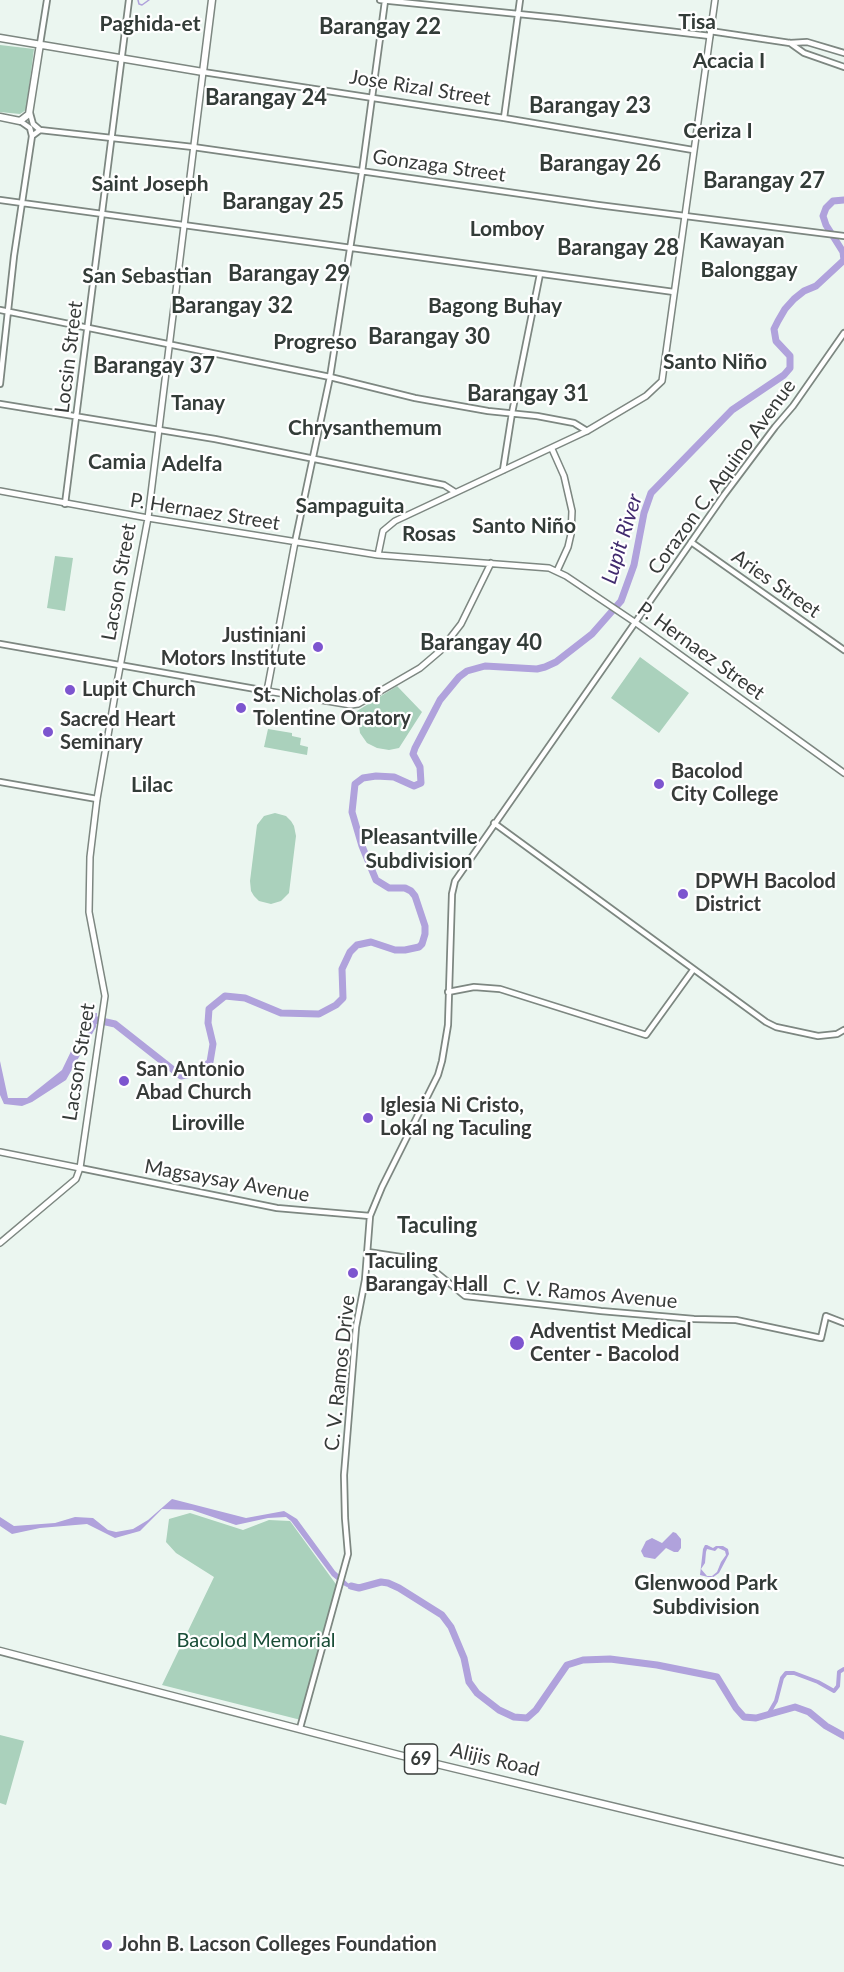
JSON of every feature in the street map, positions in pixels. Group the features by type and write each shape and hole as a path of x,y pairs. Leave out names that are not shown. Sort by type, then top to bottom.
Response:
{"main road":[{"name":"Lacson Street","path":"80,1168 105,989 89,902 90,858 97,799 148,518 212,0"},
{"path":"378,555 383,531 387,526 455,492 552,449 646,396 662,381 683,216 715,0"},
{"name":"Jose Rizal Street","path":"0,38 203,72"},
{"path":"0,117 20,121 28,116 40,44"},
{"path":"552,449 564,476 572,511 568,547 557,571"},
{"name":"P. Hernaez Street","path":"0,491 65,504 378,555 536,566 557,571 636,623 844,773"},
{"path":"295,542 267,692 354,705 420,668 440,651 460,624 491,563"},
{"path":"271,679 275,693"},
{"path":"0,1152 80,1168 76,1179 0,1243"},
{"name":"Alijis Road","path":"0,1651 399,1755 844,1862"}],"street":[{"path":"40,44 47,0"},
{"name":"Locsin Street","path":"65,504 129,0"},
{"path":"380,0 790,43 807,42 844,53"},
{"path":"504,118 520,0"},
{"path":"295,542 330,377 373,98 385,1"},
{"path":"804,53 807,42"},
{"path":"790,43 804,53 844,67"},
{"name":"Jose Rizal Street","path":"203,72 504,118 693,150"},
{"path":"30,112 33,124 40,130 32,135"},
{"path":"0,384 32,135 29,127 20,121"},
{"name":"Gonzaga Street","path":"40,130 193,147 683,216 844,236"},
{"path":"0,200 674,292"},
{"path":"503,470 540,274"},
{"path":"0,309 330,377 425,400 574,423 586,431"},
{"name":"Corazon C. Aquino Avenue","path":"370,1216 385,1179 438,1075 447,1038 453,886 458,875 692,542 843,336"},
{"path":"0,404 158,429 444,485 455,492"},
{"name":"Aries Street","path":"692,542 844,650"},
{"path":"0,644 267,692"},
{"path":"0,782 97,799"},
{"path":"494,824 771,1025 819,1036 837,1034 844,1030"},
{"path":"448,992 474,987 500,989 646,1035 693,970"},
{"name":"Magsaysay Avenue","path":"80,1168 277,1208 370,1216"},
{"name":"C. V. Ramos Drive","path":"300,1728 348,1554 344,1475 356,1327 365,1280 370,1216"},
{"name":"C. V. Ramos Avenue","path":"368,1252 421,1260 465,1296 601,1311 736,1320 821,1338 826,1316 844,1323"}],"green space":[{"path":"0,45 34,49 26,110 20,114 0,112"},
{"path":"55,556 73,558 65,611 47,608"},
{"path":"640,657 689,693 659,733 611,698"},
{"path":"397,686 422,712 399,748 389,750 377,748 367,743 360,733 357,711"},
{"path":"268,729 292,733 292,736 301,738 300,745 308,747 307,755 264,747"},
{"path":"275,813 286,816 291,821 296,836 289,893 281,901 271,904 259,901 254,896 250,881 257,825 264,816"},
{"name":"Bacolod Memorial","path":"190,1513 243,1530 269,1520 290,1521 338,1587 301,1720 162,1685 214,1577 176,1553 166,1542 169,1519"},
{"path":"0,1735 24,1741 6,1805 0,1803"}],"shaded area":[{"path":"97,1013 96,1027 66,1080 22,1106 4,1104 0,1095 0,1061 8,1098 27,1098 62,1070 89,1014"},
{"path":"172,1499 246,1518 284,1511 297,1519 335,1571 351,1586 343,1585 332,1576 286,1517 268,1518 236,1525 192,1510 162,1509 140,1531 115,1538 87,1524 40,1528 12,1534 0,1526 0,1517 14,1526 55,1523 75,1517 93,1518 108,1530 116,1532 133,1529 148,1520"},
{"path":"673,1532 681,1539 681,1548 678,1552 666,1548 655,1559 644,1557 641,1551 646,1541 652,1538 662,1543"},
{"path":"707,1545 713,1548 723,1546 728,1549 729,1554 719,1573 712,1578 700,1575 703,1549","holes":["718,1548 725,1551 726,1555 717,1572 712,1576 707,1576 701,1569 705,1563 707,1549 715,1551"]}],"waterway":[{"path":"138,0 142,5 149,0"},
{"name":"Lupit River","path":"844,200 833,201 826,208 823,216 843,252 844,260"},
{"name":"Lupit River","path":"90,1023 97,1020 115,1024 181,1076 197,1073 210,1062 213,1044 208,1023 209,1009 225,996 245,998 281,1013 319,1014 336,1005 343,998 342,969 350,952 357,945 371,942 395,950 405,950 419,947 422,944 425,926 415,896 405,888 389,888 376,880 362,846 352,812 355,784 363,778 376,776 394,777 414,786 421,783 420,767 413,754 415,748 440,700 467,671 485,666 537,669 545,667 556,662 592,634 621,601 634,565 644,513 651,493 732,410 784,375 790,368 790,356 776,341 774,329 785,309 794,299 804,291 816,286 844,260"},
{"path":"351,1586 359,1588 381,1582 388,1583 442,1615 451,1627 464,1658 469,1682 477,1693 499,1710 514,1717 527,1718 536,1710 567,1665 583,1660 610,1659 657,1665 717,1677 744,1717 756,1718 795,1707 809,1712 826,1726 844,1736"},
{"path":"769,1713 786,1673 794,1673 834,1691 838,1686 839,1672 844,1669"}],"place":[{"name":"Justiniani Motors Institute","path":"318,647"},
{"name":"Lupit Church","path":"70,690"},
{"name":"St. Nicholas of Tolentine Oratory","path":"241,708"},
{"name":"Sacred Heart Seminary","path":"48,732"},
{"name":"Bacolod City College","path":"659,784"},
{"name":"DPWH Bacolod District","path":"683,894"},
{"name":"San Antonio Abad Church","path":"124,1081"},
{"name":"Iglesia Ni Cristo, Lokal ng Taculing","path":"368,1118"},
{"name":"Taculing Barangay Hall","path":"353,1273"},
{"name":"Adventist Medical Center - Bacolod","path":"517,1343"},
{"name":"John B. Lacson Colleges Foundation","path":"107,1945"}],"district":[{"name":"Tisa","path":"697,22"},
{"name":"Paghida-et","path":"150,24"},
{"name":"Barangay 22","path":"380,27"},
{"name":"Acacia I","path":"729,61"},
{"name":"Barangay 24","path":"266,98"},
{"name":"Barangay 23","path":"590,106"},
{"name":"Ceriza I","path":"718,131"},
{"name":"Barangay 26","path":"600,164"},
{"name":"Barangay 27","path":"764,181"},
{"name":"Saint Joseph","path":"150,184"},
{"name":"Barangay 25","path":"283,202"},
{"name":"Lomboy","path":"507,229"},
{"name":"Kawayan","path":"742,241"},
{"name":"Barangay 28","path":"618,248"},
{"name":"Balonggay","path":"749,270"},
{"name":"Barangay 29","path":"289,274"},
{"name":"San Sebastian","path":"147,276"},
{"name":"Barangay 32","path":"232,306"},
{"name":"Bagong Buhay","path":"495,306"},
{"name":"Barangay 30","path":"429,337"},
{"name":"Progreso","path":"315,342"},
{"name":"Santo Niño","path":"715,362"},
{"name":"Barangay 37","path":"154,366"},
{"name":"Barangay 31","path":"528,394"},
{"name":"Tanay","path":"198,403"},
{"name":"Chrysanthemum","path":"365,428"},
{"name":"Camia","path":"117,462"},
{"name":"Adelfa","path":"192,464"},
{"name":"Sampaguita","path":"350,506"},
{"name":"Santo Niño","path":"524,526"},
{"name":"Rosas","path":"429,534"},
{"name":"Barangay 40","path":"481,643"},
{"name":"Lilac","path":"152,785"},
{"name":"Pleasantville Subdivision","path":"419,849"},
{"name":"Liroville","path":"208,1123"},
{"name":"Taculing","path":"437,1226"},
{"name":"Glenwood Park Subdivision","path":"706,1595"}]}
